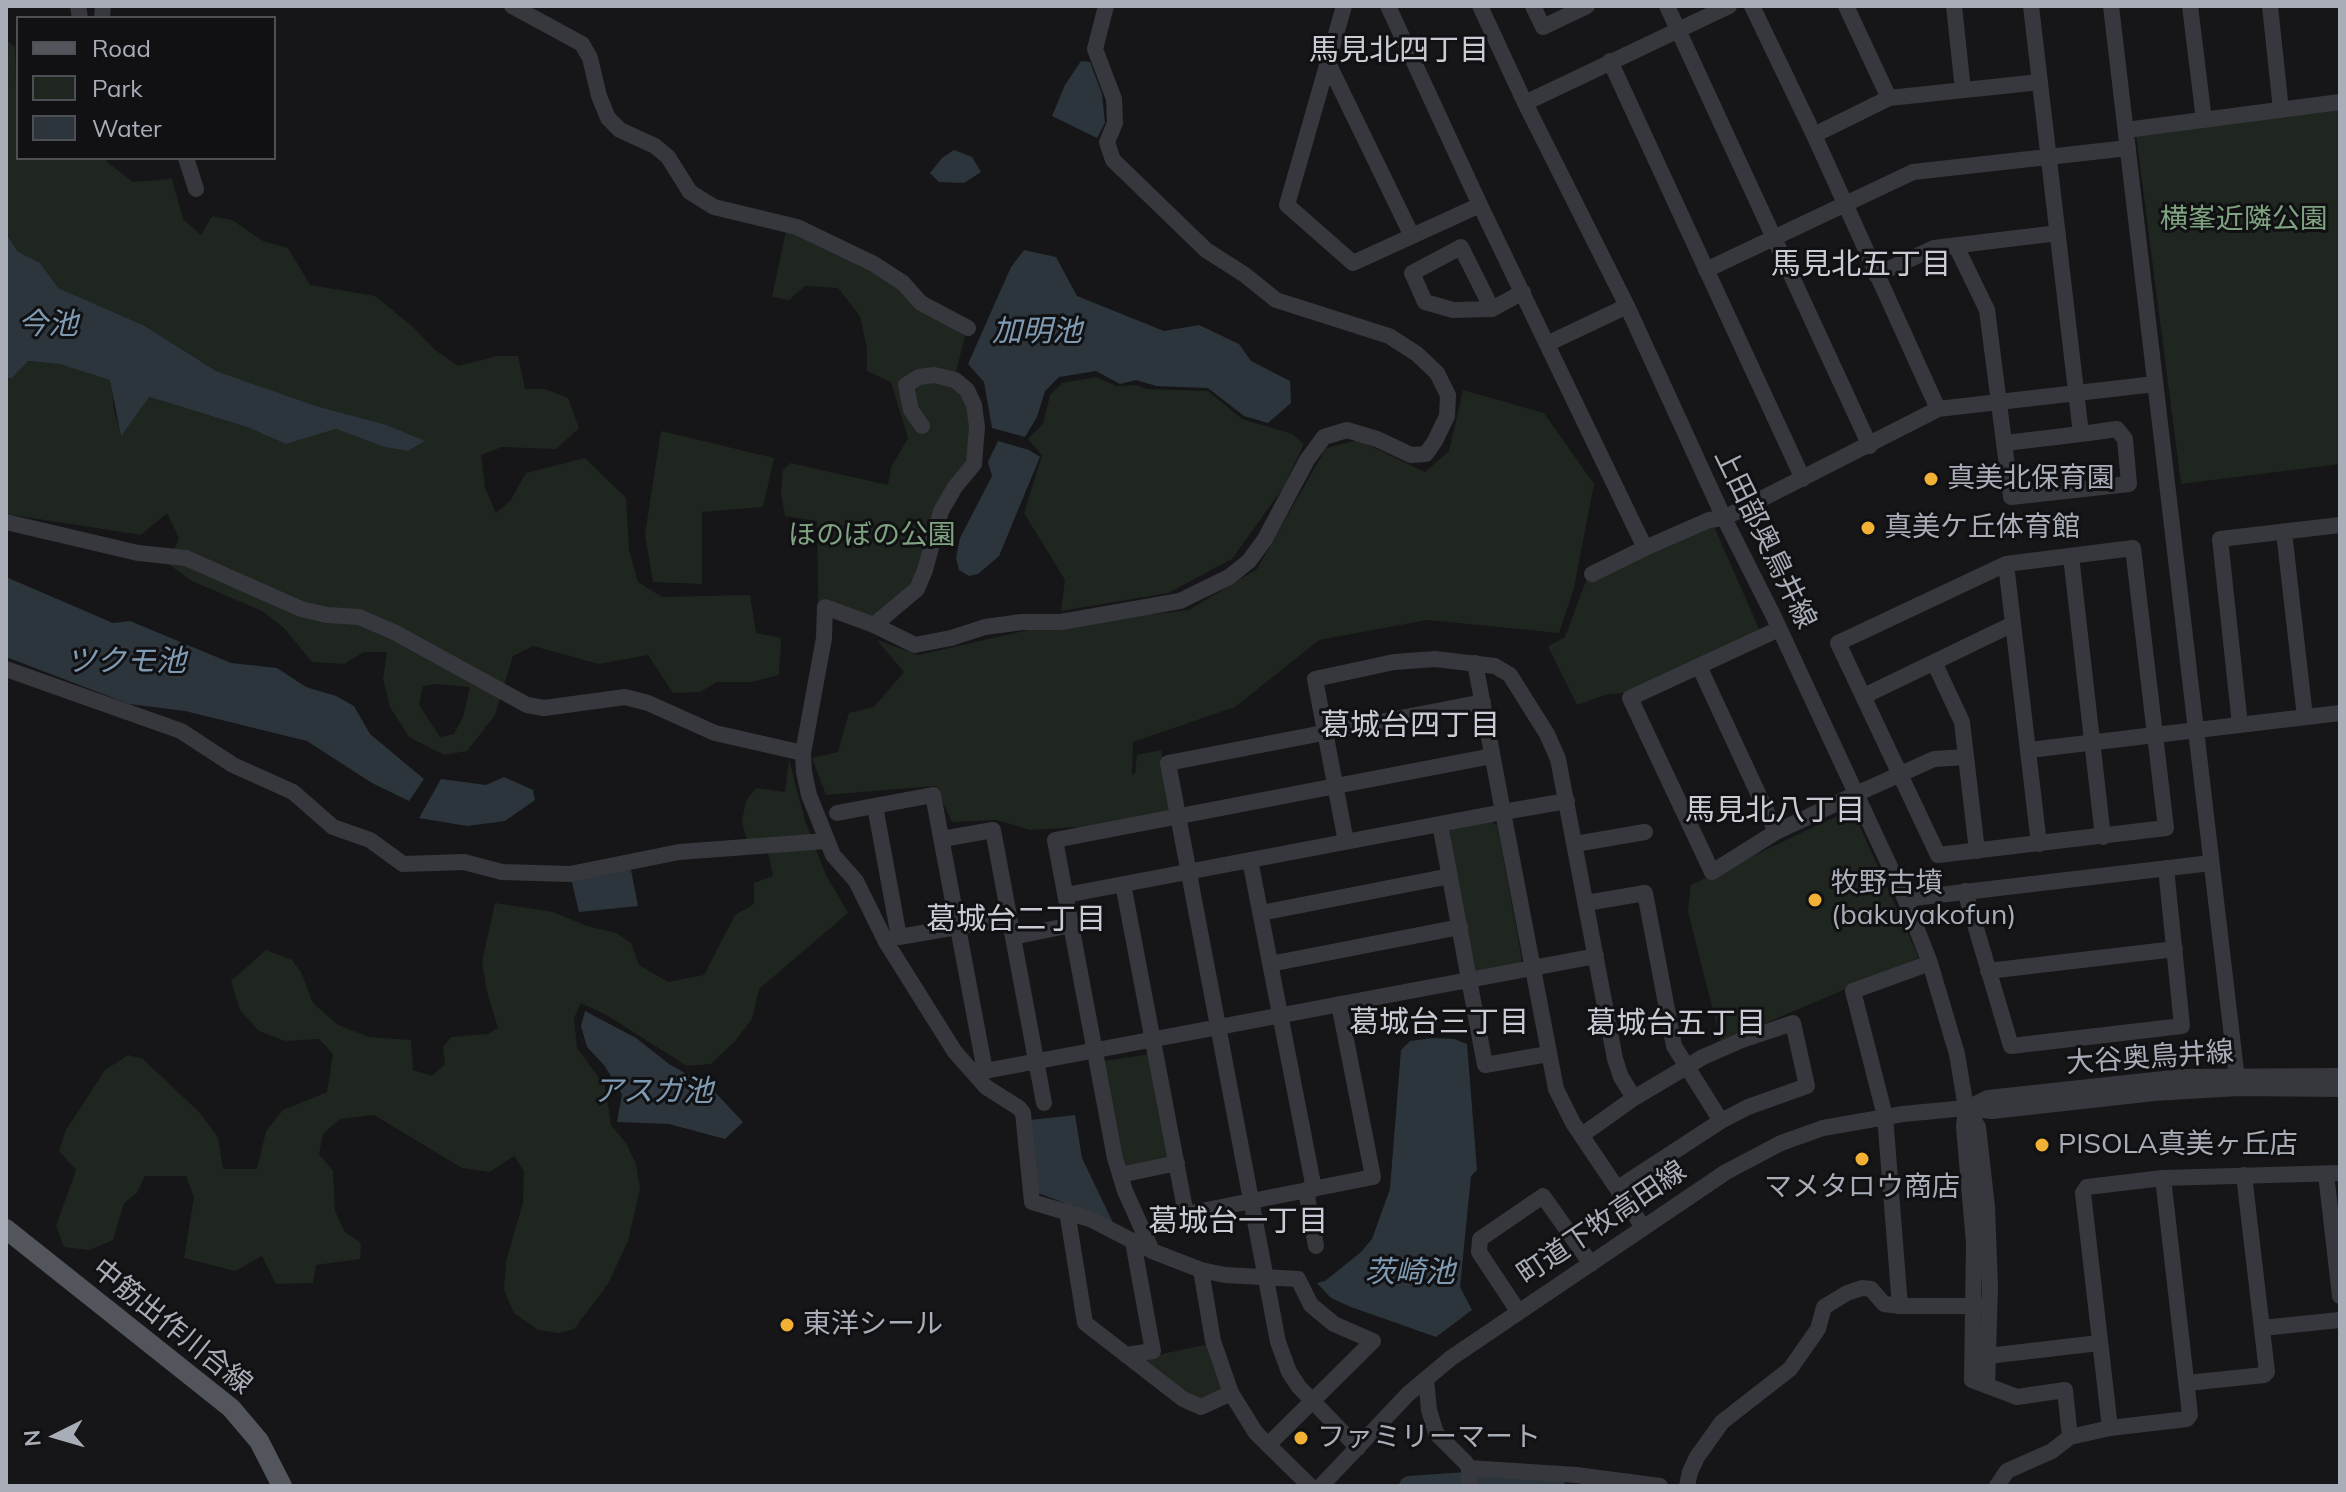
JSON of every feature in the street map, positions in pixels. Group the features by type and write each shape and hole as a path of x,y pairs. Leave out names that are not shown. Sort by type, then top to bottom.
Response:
{"main road":[{"name":"中筋出作川合線","path":"6,1229 231,1408 259,1441 282,1486"}],"street":[{"path":"512,6 582,44 590,58 608,118 620,130 655,146 668,157 690,192 714,207 797,227 874,264 903,283 921,303 968,328"},
{"path":"1106,6 1095,49 1114,99 1115,123 1107,142 1113,160 1206,250 1276,300 1389,336 1417,354 1437,373 1448,395 1447,416 1426,454 1411,455 1377,439 1347,430 1324,437 1307,460 1265,539 1249,561 1229,577 1180,601 1061,622 1022,622 985,627 915,645 874,625 825,607 824,638 803,753 809,795 826,841 833,855 851,873 886,942 963,1063 992,1092 1014,1104 1023,1113 1032,1202 1109,1227 1152,1251 1201,1270 1298,1279 1311,1305 1334,1324 1373,1341 1268,1445"},
{"path":"1344,6 1287,205 1353,263 1480,205"},
{"path":"1388,6 1645,548"},
{"name":"上田部奥鳥井線","path":"1480,6 1627,306 1724,518 1779,629 1905,899 1930,963 1949,1025 1966,1108 1978,1127 1982,1155 1989,1237 1982,1306 1980,1383 2017,1397 2065,1390 2070,1437"},
{"path":"1533,6 1543,27 1587,6"},
{"path":"1667,6 1870,446"},
{"path":"1525,103 1729,6"},
{"path":"1752,6 1938,409"},
{"path":"1846,6 1889,98"},
{"path":"1954,6 1963,90"},
{"path":"2031,6 2081,434"},
{"path":"2111,6 2237,1082 2340,1089"},
{"path":"2190,6 2204,120"},
{"path":"2270,6 2281,110"},
{"path":"1610,61 1803,479"},
{"path":"1328,63 1412,236"},
{"path":"1814,135 1889,98 2040,82"},
{"path":"2126,130 2340,102"},
{"path":"1706,270 1913,172 2128,148"},
{"path":"187,160 196,189"},
{"path":"1876,275 1934,248 2058,233"},
{"path":"1956,246 1987,310 2011,497 2129,484 2125,439 2117,429 2005,443"},
{"path":"1492,309 1461,247 1412,273 1425,302 1453,310 1492,309 1523,292"},
{"path":"1547,344 1627,306"},
{"path":"874,625 917,589 941,511 974,464 977,427 974,405 967,390 955,380 934,375 919,377 906,385 911,410 922,426"},
{"path":"1592,574 1709,520 1724,518 1938,409 2155,384"},
{"path":"6,522 138,553 186,558 301,609 359,617 394,632 527,705 544,708 625,697 662,709 715,733 803,753"},
{"path":"2240,725 2220,539 2340,525"},
{"path":"2284,532 2305,717"},
{"path":"2133,548 2166,828 1938,855 1838,643 2006,564 2133,548"},
{"path":"2071,556 2103,837"},
{"path":"2006,564 2039,844"},
{"path":"1864,696 2013,624"},
{"path":"1779,629 1630,698 1712,872 1776,832 1856,794 1934,759 1966,757"},
{"path":"1346,842 1315,679 1416,659 1475,663 1503,670 1515,682 1553,746 1567,801 1617,1068 1634,1098"},
{"path":"1934,662 1962,722 1977,851"},
{"path":"1475,663 1548,1054 1561,1101 1643,1227"},
{"path":"1699,666 1776,832"},
{"path":"6,669 181,731 233,765 293,792 333,827 370,840 403,864 464,862 502,872 570,874 679,852 826,841"},
{"path":"1358,1448 1311,1402 1282,1358 1168,763 1483,702"},
{"path":"2029,750 2340,713"},
{"path":"1152,1251 1120,1175 1055,840 1492,756"},
{"path":"837,813 933,795 985,1071 1596,956"},
{"path":"1066,895 1567,801"},
{"path":"875,806 899,937 1009,918"},
{"path":"1440,824 1485,1065 1548,1054"},
{"path":"942,839 993,830 1044,1103"},
{"path":"1575,844 1645,832"},
{"path":"1250,860 1310,1190 1316,1246"},
{"path":"1905,899 2211,863"},
{"path":"1965,891 2011,1046 2182,1026 2166,868"},
{"path":"1261,913 1450,876"},
{"path":"1123,884 1186,1214 1373,1177 1339,1004"},
{"path":"1586,903 1645,893 1671,1034 1685,1068 1721,1121"},
{"path":"1013,937 1071,925"},
{"path":"1270,964 1460,927"},
{"path":"1988,971 2175,949"},
{"path":"1900,1306 1885,1116 1853,991 1930,963"},
{"path":"1582,1135 1634,1098 1685,1068 1742,1040 1793,1023 1807,1086 1748,1107 1721,1121 1618,1188"},
{"name":"大谷奥鳥井線","path":"2237,1082 2340,1076"},
{"name":"町道下牧高田線","path":"1321,1486 1426,1379 1451,1358 1726,1172 1781,1143 1823,1128 1885,1116 1966,1108 1992,1111 2237,1082"},
{"path":"1120,1175 1177,1163"},
{"path":"2110,1428 2083,1193 2087,1187 2163,1178 2333,1174 2340,1296"},
{"path":"2187,1383 2264,1375 2267,1372 2244,1175"},
{"path":"1997,1486 2007,1471 2052,1451 2070,1437 2110,1428 2187,1419 2190,1415 2163,1178"},
{"path":"1518,1311 1479,1252 1480,1239 1543,1196 1591,1264"},
{"path":"1067,1211 1085,1323 1183,1399 1201,1407 1231,1393"},
{"path":"1126,1355 1153,1351 1133,1242"},
{"path":"1201,1270 1215,1351 1231,1393 1247,1420 1268,1445 1310,1486"},
{"path":"1687,1486 1697,1457 1722,1422 1790,1369 1818,1329 1824,1307 1862,1288 1871,1289 1884,1304 1982,1306"},
{"path":"2262,1328 2340,1320"},
{"path":"1980,1357 2099,1343"},
{"path":"1426,1379 1431,1422 1436,1433 1469,1468 1576,1475 1660,1486"},
{"path":"1469,1468 1469,1486"}],"green space":[{"path":"6,40 15,47 16,160 106,160 133,182 172,179 183,219 201,235 212,216 232,220 263,241 288,248 310,285 375,296 435,350 458,366 497,356 518,356 525,389 545,389 568,398 579,428 556,449 502,447 481,455 485,488 496,513 510,501 526,473 585,458 626,498 629,550 638,582 662,597 750,595 756,633 781,638 779,675 752,682 717,682 700,692 673,693 648,655 599,664 533,646 513,656 495,715 467,751 444,755 409,737 390,707 383,679 387,652 364,652 344,664 312,662 284,628 262,611 192,581 168,564 179,538 167,513 141,535 6,514 6,378 12,378 27,361 59,364 111,380 114,410 121,435 148,397 247,427 286,444 336,429 384,447 408,451 424,441 387,425 316,406 216,371 145,326 57,288 40,263 17,251 6,233","holes":["423,686 470,687 463,717 454,734 440,737 419,705"]},
{"name":"横峯近隣公園","path":"2340,108 2340,464 2181,484 2136,134"},
{"name":"ほのぼの公園","path":"786,231 846,254 900,288 932,316 965,336 956,372 969,414 970,460 913,582 873,619 818,602 817,521 785,516 781,493 783,470 790,463 888,485 891,467 908,438 891,382 867,371 867,349 860,316 838,288 805,286 789,300 772,297"},
{"path":"1096,377 1116,386 1208,391 1242,419 1292,434 1304,444 1283,488 1232,559 1168,593 1061,611 1065,580 1024,513 1042,455 1028,439 1043,424 1050,395 1062,383"},
{"path":"1463,390 1544,413 1594,484 1574,588 1559,633 1427,620 1319,640 1235,707 1133,742 1132,775 1135,773 1137,755 1161,750 1171,812 1072,832 1077,827 1031,830 996,820 952,822 935,786 826,795 812,758 838,752 849,713 874,707 904,672 877,640 918,655 1037,628 1189,610 1257,569 1326,448 1358,440 1425,472 1449,451"},
{"path":"661,431 774,458 763,507 702,512 702,584 653,582 645,534"},
{"path":"1712,522 1761,633 1626,693 1608,694 1577,705 1548,646 1565,637 1586,581"},
{"path":"789,759 805,821 826,875 848,913 759,989 752,1019 711,1064 687,1066 608,1016 581,1003 574,1018 577,1048 605,1086 611,1125 626,1143 636,1164 640,1189 628,1241 608,1284 574,1329 559,1333 538,1330 514,1313 504,1290 506,1261 523,1203 524,1171 514,1156 490,1172 462,1168 374,1115 340,1119 323,1134 319,1154 333,1171 335,1211 345,1232 361,1243 360,1259 316,1265 313,1283 276,1284 262,1256 235,1271 184,1258 194,1197 186,1176 145,1176 137,1193 124,1203 113,1240 90,1250 64,1247 56,1226 76,1170 59,1151 66,1130 105,1070 128,1055 143,1059 199,1112 218,1137 223,1169 257,1169 266,1131 283,1110 327,1092 333,1054 319,1039 285,1041 259,1031 240,1010 231,981 266,950 292,960 301,972 313,1003 338,1025 369,1037 411,1040 413,1070 432,1076 445,1064 443,1047 451,1037 488,1034 498,1028 482,962 495,903 553,912 587,926 616,933 631,943 639,965 668,982 704,975 735,915 754,904 754,883 773,876 768,853 749,849 742,821 746,801 756,788 785,792"},
{"path":"1852,809 1919,958 1721,1042 1688,912 1691,885"},
{"path":"1492,822 1497,825 1522,959 1519,966 1480,972 1472,968 1448,834 1450,829"},
{"path":"1151,1054 1168,1157 1125,1168 1104,1061"},
{"path":"1205,1345 1223,1389 1201,1403 1146,1365 1147,1357"}],"water":[{"path":"1081,61 1090,62 1102,94 1105,123 1097,138 1052,116 1065,85"},
{"path":"954,150 972,157 981,172 964,183 939,182 930,173 942,158"},
{"name":"今池","path":"6,233 17,251 40,263 58,288 145,326 216,371 316,406 387,425 425,441 408,451 384,447 336,429 286,444 247,427 149,397 121,436 110,380 59,364 28,361 12,378 6,378"},
{"name":"加明池","path":"1024,250 1056,257 1077,296 1164,331 1199,325 1239,344 1251,361 1290,381 1291,403 1268,423 1244,416 1208,388 1156,386 1136,380 1120,384 1096,371 1059,377 1045,391 1037,417 1025,437 992,428 984,382 968,364 1011,267"},
{"path":"998,441 1029,450 1040,457 999,556 978,574 969,576 959,570 956,558 960,538 992,476 988,462"},
{"name":"ツクモ池","path":"6,577 113,623 130,621 231,663 277,668 306,687 336,696 354,706 370,734 424,779 409,801 372,783 307,741 185,711 129,704 6,657"},
{"path":"504,777 533,790 535,800 505,821 467,826 419,818 441,779 486,785"},
{"path":"631,870 638,906 579,912 570,874"},
{"name":"アスガ池","path":"585,1011 636,1038 669,1064 711,1088 743,1122 725,1139 669,1124 617,1122 622,1094 604,1065 587,1047 581,1026"},
{"name":"茨崎池","path":"1454,1039 1467,1044 1477,1170 1471,1176 1460,1287 1472,1310 1436,1337 1331,1298 1317,1283 1325,1281 1372,1239 1390,1189 1401,1050 1410,1041"},
{"path":"1075,1115 1082,1158 1116,1229 1100,1216 1035,1192 1030,1120"}],"waterway":[{"path":"1409,1486 1482,1481 1555,1486"}],"place":[{"name":"真美北保育園","path":"1931,479"},
{"name":"真美ケ丘体育館","path":"1868,528"},
{"name":"牧野古墳 (bakuyakofun)","path":"1815,900"},
{"name":"PISOLA真美ヶ丘店","path":"2042,1145"},
{"name":"マメタロウ商店","path":"1862,1159"},
{"name":"東洋シール","path":"787,1325"},
{"name":"ファミリーマート","path":"1301,1438"}],"district":[{"name":"馬見北四丁目","path":"1399,51"},
{"name":"馬見北五丁目","path":"1861,265"},
{"name":"葛城台四丁目","path":"1410,726"},
{"name":"馬見北八丁目","path":"1775,811"},
{"name":"葛城台二丁目","path":"1016,920"},
{"name":"葛城台三丁目","path":"1439,1023"},
{"name":"葛城台五丁目","path":"1676,1024"},
{"name":"葛城台一丁目","path":"1238,1222"}]}
